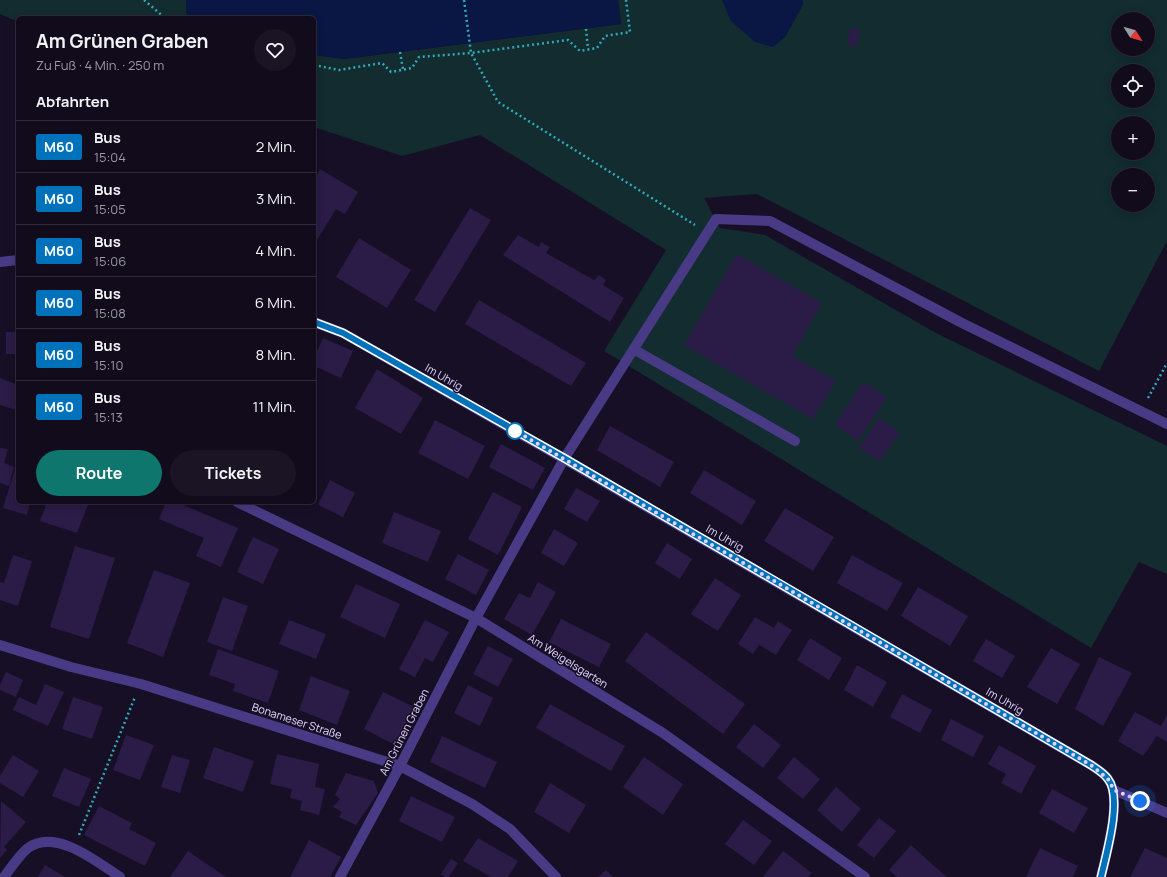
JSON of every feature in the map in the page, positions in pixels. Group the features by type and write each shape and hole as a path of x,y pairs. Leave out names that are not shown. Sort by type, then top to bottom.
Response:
{"street":[{"name":"Am Grünen Graben","path":"340,877 400,766 476,618 564,458 635,350 716,219 770,221 962,323 1140,412"},
{"path":"0,262 16,260"},
{"name":"Im Uhrig","path":"316,323 343,333 564,458 1091,765 1108,779 1114,790 1167,813"},
{"path":"635,350 795,442"},
{"path":"1140,412 1167,424"},
{"name":"Am Weigelsgarten","path":"241,504 476,618 663,733 865,877"},
{"name":"Bonameser Straße","path":"0,645 71,667 141,684 400,766 472,804 510,829 556,877"},
{"path":"1100,877 1108,850 1113,815 1114,790"},
{"path":"4,877 28,848 45,842 74,847 120,877"}],"path":[{"path":"144,0 163,16"},
{"path":"464,0 471,53 498,102 708,234"},
{"path":"316,65 339,70 382,63 391,72 412,68 419,57 471,53 568,40 580,51 597,48 605,36 630,32 626,0"},
{"path":"586,29 588,49"},
{"path":"400,52 403,69"},
{"path":"1140,412 1167,363"},
{"path":"74,847 141,684"}],"green space":[{"path":"0,0 186,0 187,16 16,16 16,21 0,14"},
{"path":"618,0 1167,0 1167,241 1099,371 757,194 704,198 720,228 765,235 936,333 1167,446 1167,574 1139,562 1091,648 604,351 666,250 480,135 402,156 316,128 316,55 344,59 621,24"}],"shaded area":[{"path":"186,0 618,0 621,24 344,59 316,55 316,16 187,16"},
{"path":"722,0 803,0 803,5 785,37 773,47 755,42 731,21"}],"building":[{"path":"850,28 860,30 857,47 847,45"},
{"path":"320,169 358,192 345,214 336,209 316,242 316,174"},
{"path":"470,208 491,220 435,312 414,300"},
{"path":"518,235 539,247 541,242 550,247 546,253 594,280 599,275 606,280 603,285 624,298 610,322 503,255"},
{"path":"359,238 411,270 387,308 336,277"},
{"path":"737,254 822,303 792,356 836,381 813,419 684,345"},
{"path":"479,300 586,363 571,386 465,324"},
{"path":"6,332 16,332 16,354 6,354"},
{"path":"323,338 353,351 341,378 316,367 316,354"},
{"path":"377,369 423,398 401,434 355,408"},
{"path":"0,378 16,384 16,410 0,405"},
{"path":"863,382 887,397 858,441 835,425"},
{"path":"879,418 900,432 880,461 859,448"},
{"path":"435,420 485,446 468,479 418,453"},
{"path":"610,426 674,462 660,487 597,450"},
{"path":"501,444 545,468 533,490 489,467"},
{"path":"0,448 8,449 4,463 14,467 9,486 0,483"},
{"path":"16,469 16,504 30,504 27,515 3,508"},
{"path":"704,470 756,501 742,525 690,493"},
{"path":"330,480 355,493 343,517 318,505"},
{"path":"576,488 600,501 587,522 564,509"},
{"path":"493,492 522,507 498,555 468,539"},
{"path":"46,504 88,504 77,533 40,521"},
{"path":"165,504 181,504 238,528 221,567 196,556 204,538 159,519"},
{"path":"785,508 834,537 813,571 764,541"},
{"path":"394,512 441,531 428,562 382,543"},
{"path":"554,529 578,543 564,566 541,553"},
{"path":"253,537 279,549 263,584 237,572"},
{"path":"667,543 692,559 680,579 655,563"},
{"path":"75,546 115,558 89,639 50,627"},
{"path":"458,554 489,570 476,595 445,579"},
{"path":"13,555 32,561 18,606 0,600 0,582 4,583"},
{"path":"852,555 903,583 887,611 837,583"},
{"path":"154,570 190,583 163,657 127,643"},
{"path":"715,578 741,595 718,631 691,614"},
{"path":"538,582 556,592 532,635 504,619 519,593 530,598"},
{"path":"356,584 400,604 385,638 340,617"},
{"path":"918,587 968,616 950,646 901,616"},
{"path":"223,597 248,606 232,651 207,642"},
{"path":"755,617 774,628 778,621 792,630 776,655 759,645 753,654 738,644"},
{"path":"561,619 611,644 599,667 549,642"},
{"path":"289,620 326,634 316,659 279,644"},
{"path":"425,620 449,632 433,662 425,658 415,677 399,669"},
{"path":"646,632 745,704 723,734 625,661"},
{"path":"810,638 842,658 829,680 797,660"},
{"path":"986,639 1015,656 1002,678 973,661"},
{"path":"488,646 513,659 498,687 473,674"},
{"path":"1051,648 1080,664 1057,704 1027,687"},
{"path":"218,649 279,671 268,703 233,691 235,684 209,675"},
{"path":"1099,657 1132,673 1103,726 1075,709"},
{"path":"857,665 887,682 873,707 844,690"},
{"path":"6,672 23,680 16,697 0,690 0,685"},
{"path":"311,676 350,691 337,725 299,710"},
{"path":"45,684 64,692 48,726 13,710 19,697 36,705"},
{"path":"468,685 493,698 480,726 454,713"},
{"path":"383,692 414,707 395,745 364,729"},
{"path":"902,694 932,710 920,733 890,717"},
{"path":"73,697 103,707 92,739 62,729"},
{"path":"550,704 625,746 611,771 536,728"},
{"path":"1135,712 1161,726 1167,715 1167,742 1157,736 1143,756 1118,741"},
{"path":"951,719 984,736 973,757 941,740"},
{"path":"754,724 781,745 763,768 736,747"},
{"path":"126,735 154,745 140,780 113,770"},
{"path":"442,736 497,762 485,788 430,762"},
{"path":"999,745 1036,766 1021,794 1001,783 1006,774 988,764"},
{"path":"214,747 254,761 243,792 203,778"},
{"path":"277,754 319,764 315,787 325,789 319,815 300,810 302,801 290,798 292,789 270,784"},
{"path":"13,755 39,771 23,797 0,783 0,776"},
{"path":"172,755 190,760 180,793 161,787"},
{"path":"644,757 683,784 663,815 623,787"},
{"path":"794,757 820,779 803,799 777,778"},
{"path":"64,768 91,779 79,807 52,796"},
{"path":"346,773 374,781 378,793 356,825 339,817 342,812 333,807 340,799 335,795"},
{"path":"550,783 586,805 569,833 534,812"},
{"path":"836,787 861,809 842,832 817,810"},
{"path":"1052,789 1088,808 1074,833 1039,813"},
{"path":"411,796 455,817 442,842 399,821"},
{"path":"1,801 26,822 4,847 7,850 0,858"},
{"path":"99,806 132,823 129,829 156,843 145,866 84,835"},
{"path":"879,818 896,831 874,858 857,845"},
{"path":"743,820 772,841 754,865 725,844"},
{"path":"478,838 518,861 508,877 491,877 463,861"},
{"path":"309,840 341,857 330,877 290,877"},
{"path":"911,845 947,877 897,877 889,870"},
{"path":"1040,848 1078,866 1073,877 1026,877"},
{"path":"1145,848 1167,858 1167,877 1130,877"},
{"path":"188,851 201,860 226,877 170,877"},
{"path":"783,851 812,873 808,877 763,877"},
{"path":"451,859 458,863 449,877 445,877 441,874"},
{"path":"45,865 65,877 38,877"},
{"path":"606,870 613,877 598,877"}],"bus line":[{"name":"M60","path":"316,323 343,333 564,458 1091,765 1108,779 1114,790 1113,815 1108,850 1101,877"}],"route":[{"path":"515,431 514,430 1091,765 1108,779 1114,790 1140,801"}]}
